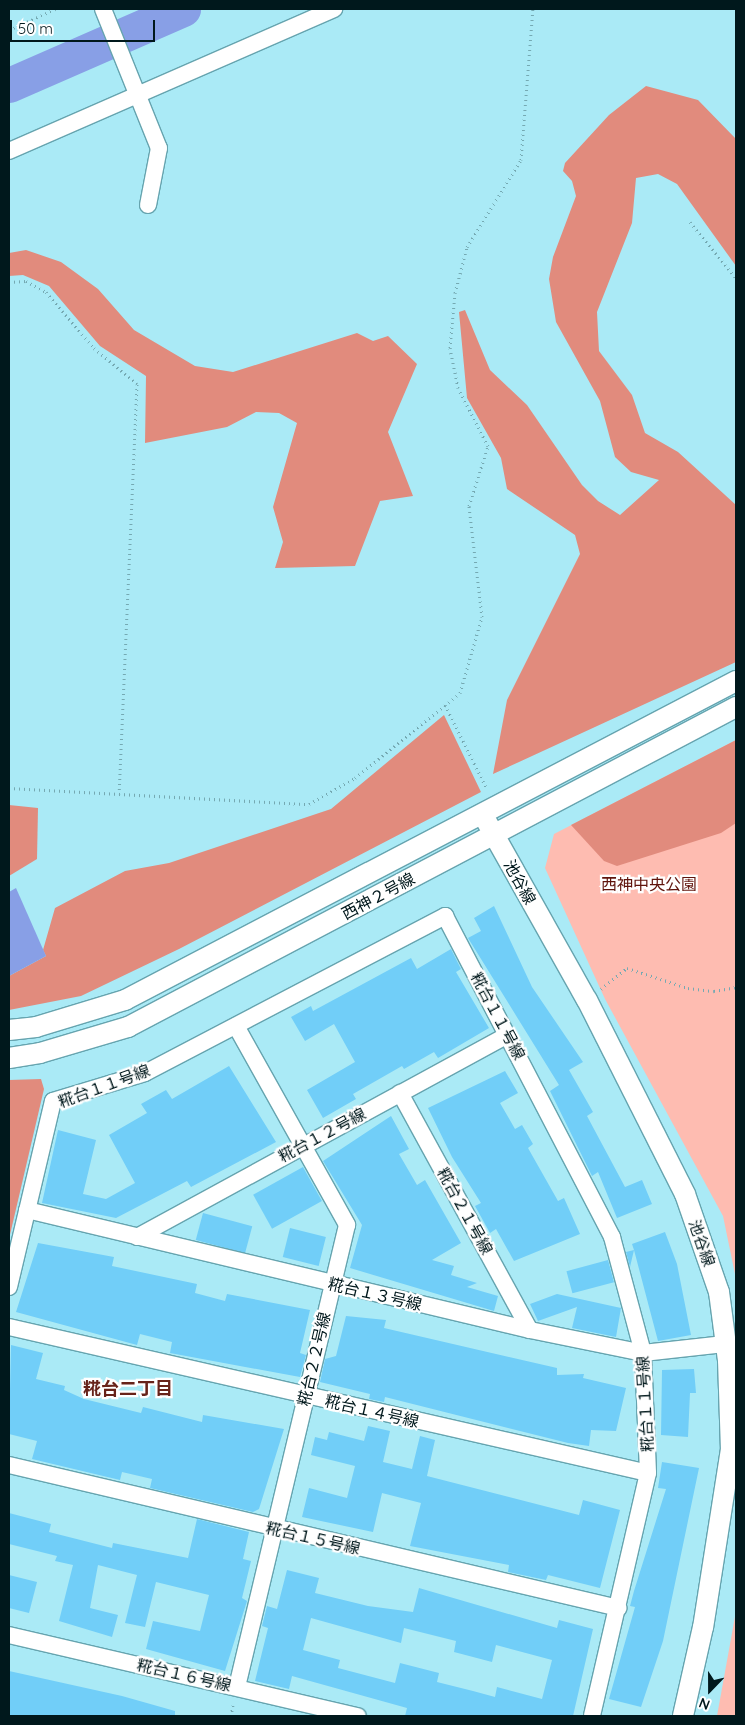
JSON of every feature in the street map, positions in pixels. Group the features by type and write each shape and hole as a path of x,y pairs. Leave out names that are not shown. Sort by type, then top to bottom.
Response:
{"street":[{"path":"103,9 139,94 159,148 148,204"},
{"path":"9,151 334,9"},
{"name":"西神２号線","path":"9,1030 36,1027 125,1000 483,816 736,681"},
{"name":"西神２号線","path":"9,1058 40,1053 128,1027 736,707"},
{"name":"池谷線","path":"483,816 587,1000 685,1194 719,1292 725,1344 731,1449 703,1627 683,1716"},
{"name":"糀台１１号線","path":"9,1287 53,1101 145,1073 446,916 612,1237 643,1353 648,1472 592,1716"},
{"name":"糀台２２号線","path":"236,1026 301,1146 347,1225 237,1687"},
{"name":"糀台１２号線","path":"136,1237 508,1035"},
{"name":"糀台２１号線","path":"400,1093 530,1330"},
{"name":"糀台１３号線","path":"27,1210 530,1330 643,1353 725,1344"},
{"name":"糀台１４号線","path":"9,1327 306,1396 648,1472"},
{"name":"糀台１５号線","path":"9,1465 274,1529 618,1608"},
{"name":"糀台１６号線","path":"9,1635 358,1716"}],"path":[{"path":"9,30 56,9"},
{"path":"9,788 309,804 355,778 460,693 482,617 469,506 488,446 458,388 450,348 455,293 468,247 521,160 533,9"},
{"path":"690,222 736,278"},
{"path":"9,282 26,281 46,292 94,348 137,384 119,794"},
{"path":"445,705 490,794"},
{"path":"587,1000 627,968 688,988 714,992 736,987"}],"green space":[{"name":"西神中央公園","path":"736,740 736,1279 723,1216 605,999 545,868 554,834"},
{"path":"736,1611 736,1716 717,1716"}],"shaded area":[{"path":"646,86 698,100 736,139 736,266 677,184 658,174 636,178 632,223 597,312 599,351 632,395 645,433 678,452 736,505 736,662 493,774 507,700 580,554 575,535 507,489 501,458 467,398 459,312 465,310 490,370 527,405 582,485 598,501 620,515 659,480 631,472 615,457 600,401 556,322 549,279 553,257 576,196 572,181 563,171 565,163 609,115"},
{"path":"26,250 61,262 98,289 134,330 195,366 233,372 357,333 373,341 388,336 417,364 388,432 413,496 380,501 355,566 275,568 283,542 273,507 297,423 279,413 256,412 227,427 145,443 146,376 100,346 49,286 23,275 9,276 9,253"},
{"path":"444,715 481,792 179,949 81,996 9,1010 9,976 46,956 43,950 55,908 125,871 169,863 331,809"},
{"path":"736,740 736,823 721,833 617,866 604,861 571,825"},
{"path":"9,805 38,808 37,859 9,876"},
{"path":"41,1079 44,1089 9,1239 9,1080"}],"water":[{"path":"16,888 46,956 9,976 9,892"}],"building":[{"path":"494,906 532,987 583,1062 569,1070 593,1112 587,1116 625,1187 642,1180 652,1204 617,1218 598,1172 592,1176 550,1091 559,1085 468,938 481,931 474,918"},
{"path":"451,949 461,969 456,972 489,1028 438,1058 434,1052 404,1069 402,1066 353,1094 356,1099 323,1118 307,1090 355,1062 334,1024 305,1041 291,1017 311,1006 313,1011 411,958 417,969"},
{"path":"229,1066 276,1142 191,1187 187,1181 116,1218 42,1203 58,1130 96,1140 83,1194 106,1199 135,1183 109,1135 147,1113 141,1104 166,1090 172,1099"},
{"path":"505,1071 518,1093 500,1103 515,1129 522,1125 533,1144 528,1148 558,1201 564,1198 580,1234 514,1261 496,1229 490,1233 475,1206 481,1203 452,1157 428,1108"},
{"path":"391,1116 409,1149 399,1154 417,1185 425,1180 461,1243 432,1260 454,1266 451,1275 477,1283 467,1287 498,1296 494,1311 350,1268 362,1225 323,1161"},
{"path":"303,1167 322,1201 272,1229 253,1195"},
{"path":"203,1213 252,1226 245,1253 196,1240"},
{"path":"290,1228 326,1237 319,1266 283,1257"},
{"path":"665,1232 677,1264 691,1335 658,1341 632,1244"},
{"path":"38,1243 114,1257 112,1266 197,1284 195,1293 225,1301 227,1294 310,1310 300,1353 306,1355 300,1377 170,1353 172,1342 140,1334 137,1345 16,1312"},
{"path":"634,1250 630,1267 626,1252"},
{"path":"608,1260 614,1282 572,1293 566,1271"},
{"path":"557,1294 621,1308 616,1337 572,1328 577,1307 538,1321 530,1304"},
{"path":"346,1316 386,1320 384,1328 557,1368 557,1375 584,1374 583,1378 626,1388 616,1431 591,1430 589,1446 568,1443 385,1397 384,1402 369,1399 370,1394 320,1382 325,1359 336,1356"},
{"path":"11,1345 43,1353 36,1379 65,1386 64,1390 84,1399 141,1413 143,1407 202,1422 203,1415 284,1429 259,1509 253,1512 150,1488 152,1479 122,1472 120,1480 32,1459 37,1441 9,1434"},
{"path":"694,1369 696,1393 690,1393 688,1437 661,1435 662,1370"},
{"path":"368,1426 390,1431 383,1462 412,1469 420,1436 435,1440 427,1476 579,1515 583,1500 620,1510 600,1588 548,1575 546,1580 508,1572 509,1565 410,1546 421,1503 382,1493 373,1532 302,1517 309,1488 347,1498 355,1466 311,1455 315,1437 327,1440 329,1432 364,1441"},
{"path":"662,1462 699,1468 663,1641 641,1707 609,1699 635,1607 630,1606 634,1591 666,1489 658,1488"},
{"path":"9,1513 51,1524 49,1532 112,1548 113,1543 188,1558 197,1519 249,1532 243,1559 251,1561 242,1598 247,1601 225,1671 146,1649 153,1621 200,1631 209,1595 156,1582 145,1627 125,1623 137,1575 98,1565 90,1608 118,1615 112,1637 59,1621 73,1565 55,1561 57,1556 9,1544"},
{"path":"287,1570 319,1578 315,1593 368,1606 413,1612 419,1588 557,1628 559,1620 593,1629 573,1716 405,1716 407,1708 292,1676 289,1689 255,1681 268,1628 262,1626 267,1606 277,1609","holes":["311,1618 401,1643 404,1628 456,1641 454,1652 492,1662 496,1645 552,1660 542,1699 497,1687 495,1697 437,1682 439,1673 400,1663 395,1683 338,1668 340,1660 303,1650"]},
{"path":"9,1575 37,1582 29,1613 9,1608"},
{"path":"9,1671 122,1696 175,1711 175,1716 9,1716"}],"waterway":[{"path":"9,85 183,9"}],"district":[{"name":"糀台二丁目","path":"128,1389"}]}
